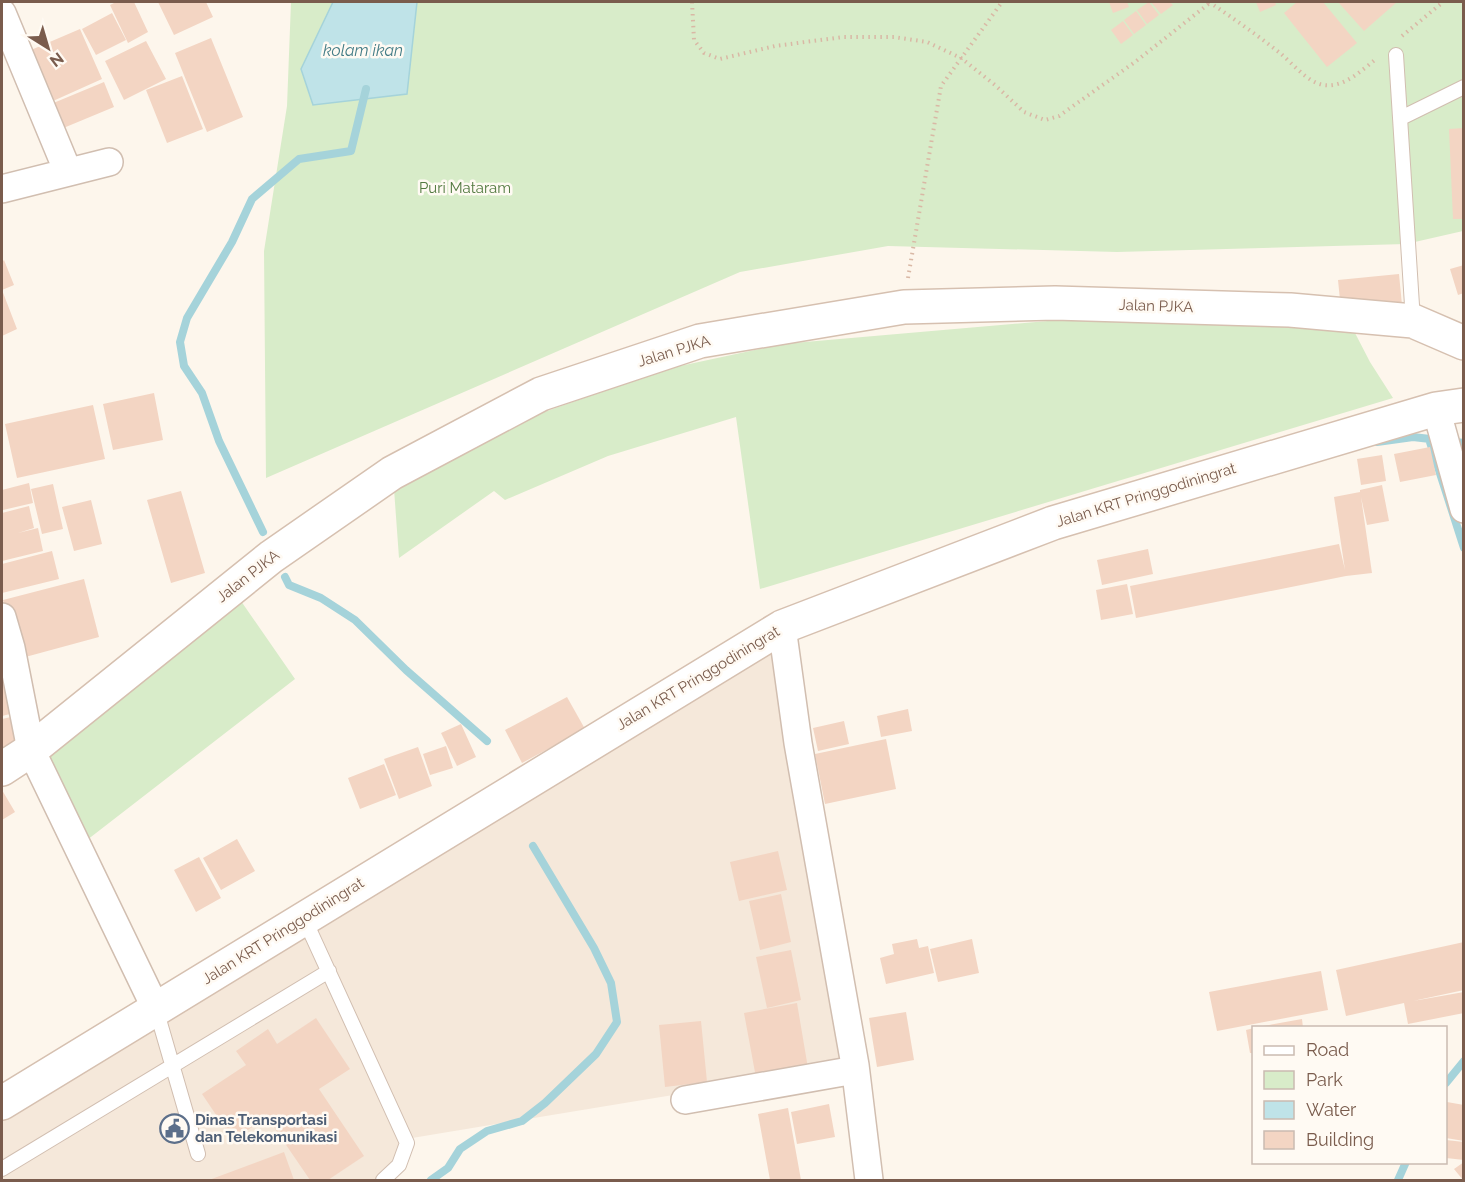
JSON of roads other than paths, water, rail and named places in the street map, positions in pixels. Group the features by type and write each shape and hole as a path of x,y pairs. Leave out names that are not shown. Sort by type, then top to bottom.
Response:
{"main road":[{"name":"Jalan PJKA","path":"2,769 31,750 271,557 392,473 541,394 700,341 904,307 1078,304 1290,310 1413,321 1464,343"},
{"name":"Jalan KRT Pringgodiningrat","path":"2,1103 782,627 1053,522 1451,419"}],"street":[{"path":"2,13 68,172"},
{"path":"2,189 109,162"},
{"path":"1451,419 1464,509"},
{"path":"2,617 11,648 31,750 156,1009"},
{"path":"782,627 798,743 855,1070 869,1180"},
{"path":"685,1100 855,1070"}],"lane":[{"path":"1395,49 1413,321"},
{"path":"1401,118 1464,87"},
{"path":"304,918 407,1143 399,1165 382,1180"},
{"path":"2,1169 329,971"},
{"path":"156,1009 198,1154"}],"water":[{"name":"kolam ikan","path":"333,2 417,2 407,94 313,105 301,69"}],"waterway":[{"path":"263,532 219,441 202,393 184,366 180,342 187,318 232,242 252,199 299,159 351,151 366,89"},
{"path":"1377,442 1413,437 1464,443"},
{"path":"1429,439 1464,548"},
{"path":"285,577 289,585 321,598 355,620 406,670 487,741"},
{"path":"431,1180 448,1168 460,1149 487,1131 522,1121 545,1103 596,1054 617,1022 611,983 594,948 533,846"},
{"path":"1447,1082 1464,1061"},
{"path":"1398,1180 1405,1164"}],"place":[{"name":"Dinas Transportasi dan Telekomunikasi","path":"174,1129"}],"park label":[{"name":"Puri Mataram","path":"465,188"}]}
